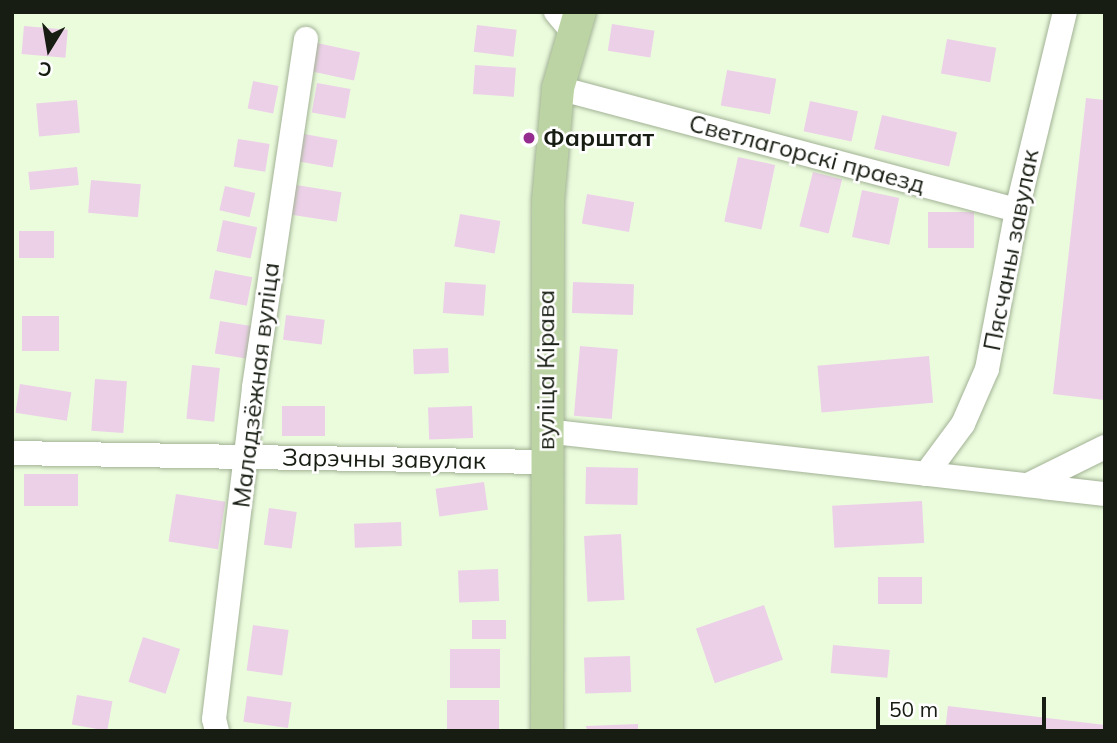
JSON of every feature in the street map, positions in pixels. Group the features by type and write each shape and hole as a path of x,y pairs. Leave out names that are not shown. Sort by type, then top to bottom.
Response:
{"main road":[{"name":"вуліца Кірава","path":"547,731 545,430 548,201 558,88 569,19"}],"street":[{"name":"Пясчаны завулак","path":"926,474 963,424 987,369 1017,210 1065,12"},
{"name":"Маладзёжная вуліца","path":"217,731 214,719 277,213 306,39"},
{"name":"Светлагорскі праезд","path":"558,88 1017,210"},
{"path":"545,430 1105,494"},
{"path":"1027,485 1105,447"},
{"name":"Зарэчны завулак","path":"12,453 546,462"}],"building":[{"path":"612,24 654,31 650,57 608,51"},
{"path":"477,25 517,30 513,57 474,52"},
{"path":"24,26 68,30 65,58 22,54"},
{"path":"947,39 996,48 990,82 941,73"},
{"path":"317,43 360,52 354,81 311,71"},
{"path":"475,65 516,68 514,97 473,94"},
{"path":"727,70 776,79 770,114 721,105"},
{"path":"253,81 279,86 273,113 248,108"},
{"path":"317,83 350,89 345,118 312,113"},
{"path":"1086,98 1105,100 1105,400 1053,394"},
{"path":"77,100 80,133 39,136 36,104"},
{"path":"810,101 858,111 851,142 804,131"},
{"path":"882,115 957,132 949,166 874,149"},
{"path":"304,134 337,140 333,167 299,162"},
{"path":"238,139 270,144 265,172 234,167"},
{"path":"738,157 775,165 761,229 724,222"},
{"path":"77,167 79,185 30,190 28,172"},
{"path":"813,172 842,179 829,234 799,226"},
{"path":"91,180 141,184 138,217 88,213"},
{"path":"296,185 341,192 337,222 291,215"},
{"path":"225,186 255,193 250,217 219,210"},
{"path":"862,190 899,198 889,245 852,237"},
{"path":"587,194 634,202 629,232 582,224"},
{"path":"928,212 974,212 974,248 928,248"},
{"path":"460,214 500,221 495,254 454,246"},
{"path":"223,220 257,227 251,259 216,251"},
{"path":"19,231 54,231 54,258 19,258"},
{"path":"215,270 252,277 247,306 209,298"},
{"path":"445,282 486,285 484,316 443,313"},
{"path":"573,282 634,284 633,315 572,313"},
{"path":"286,315 325,320 322,345 283,340"},
{"path":"22,316 59,316 59,351 22,351"},
{"path":"220,321 253,326 247,359 215,354"},
{"path":"580,346 618,349 612,419 574,416"},
{"path":"448,348 449,373 414,374 413,349"},
{"path":"929,356 933,403 822,413 817,366"},
{"path":"192,365 220,368 214,422 186,419"},
{"path":"95,379 127,381 123,433 91,431"},
{"path":"20,384 71,392 67,421 15,413"},
{"path":"282,406 325,406 325,436 282,436"},
{"path":"472,406 473,438 429,440 428,408"},
{"path":"586,467 638,468 637,505 585,504"},
{"path":"24,474 78,474 78,506 24,506"},
{"path":"484,482 488,510 439,517 435,489"},
{"path":"176,494 225,502 218,549 168,541"},
{"path":"922,501 924,543 834,548 832,506"},
{"path":"269,508 297,512 292,549 264,545"},
{"path":"401,522 402,546 355,548 354,524"},
{"path":"621,534 624,600 588,602 584,536"},
{"path":"498,569 499,601 459,602 458,570"},
{"path":"878,577 922,577 922,604 878,604"},
{"path":"764,605 783,660 715,683 696,628"},
{"path":"472,620 506,620 506,639 472,639"},
{"path":"253,625 289,630 282,676 247,671"},
{"path":"143,637 180,649 166,694 128,682"},
{"path":"833,645 890,650 887,678 831,673"},
{"path":"450,649 500,649 500,688 450,688"},
{"path":"630,656 631,692 585,694 584,658"},
{"path":"77,695 112,701 107,731 72,725"},
{"path":"247,696 292,702 288,728 243,722"},
{"path":"447,700 499,700 499,731 447,731"},
{"path":"948,706 1105,725 1105,731 945,731"},
{"path":"638,724 638,731 587,731 586,726"}],"place":[{"name":"Фарштат","path":"529,138"}]}
